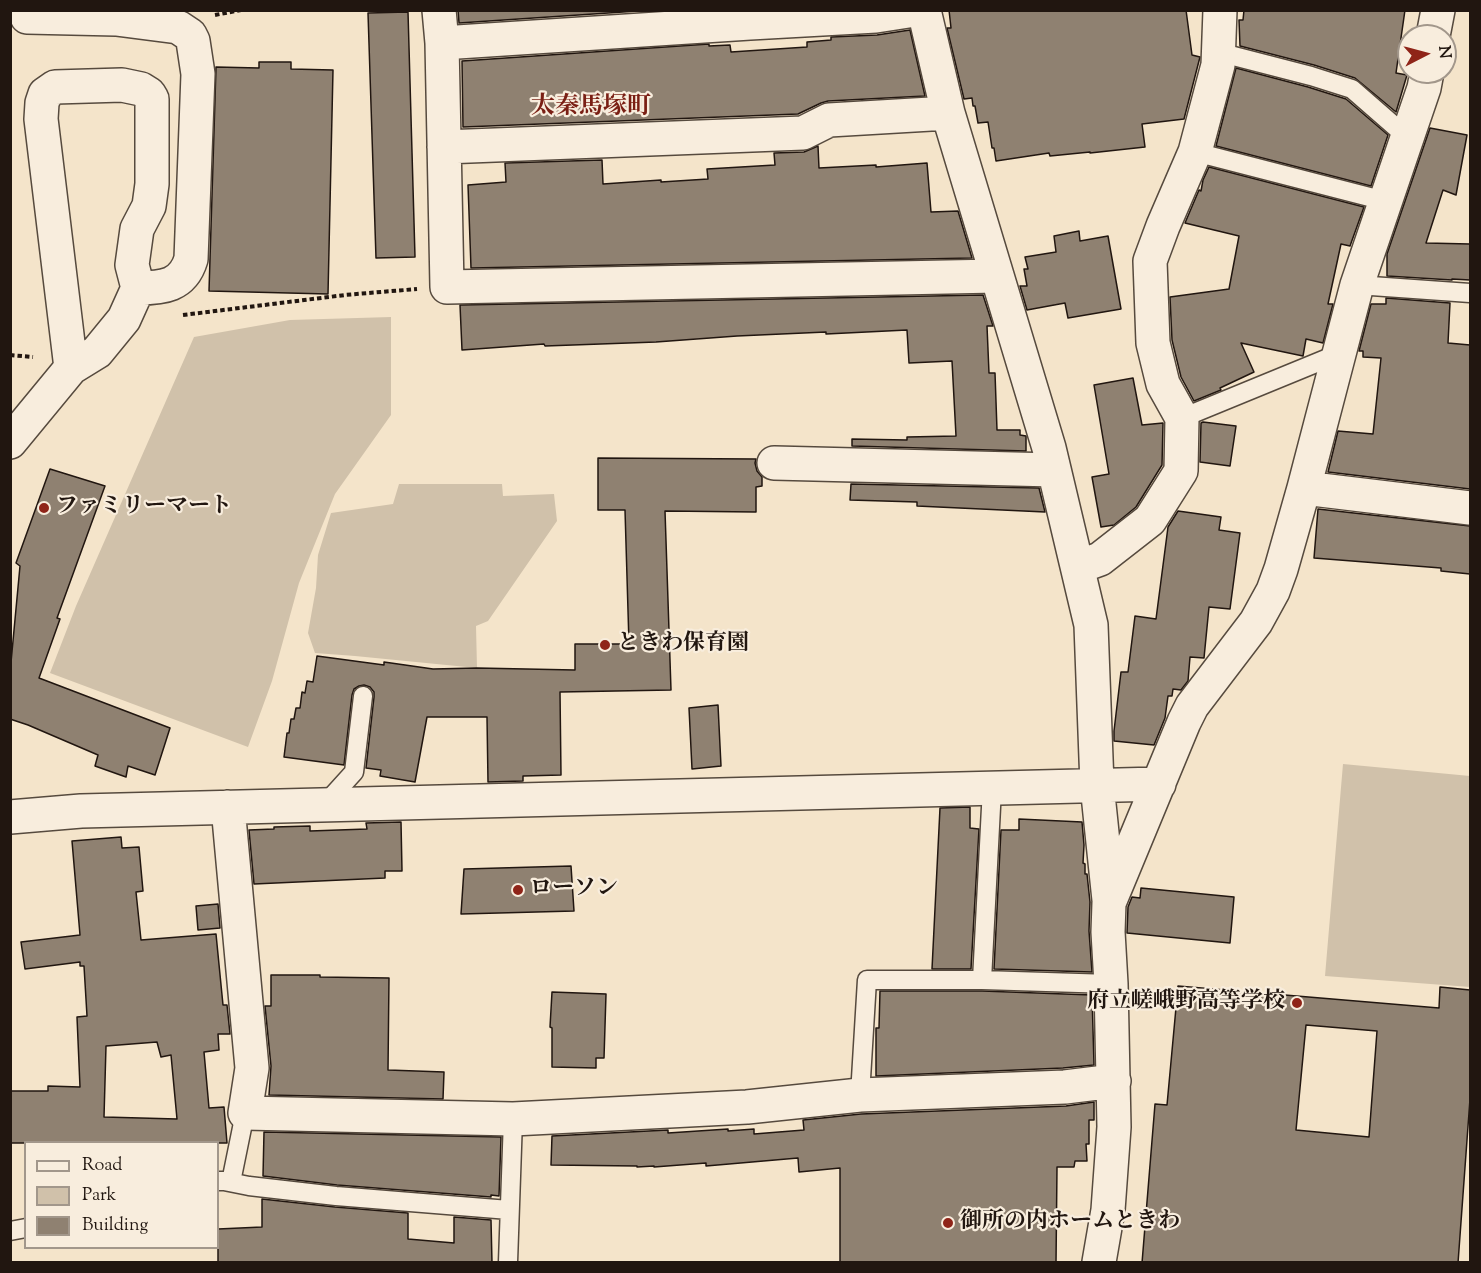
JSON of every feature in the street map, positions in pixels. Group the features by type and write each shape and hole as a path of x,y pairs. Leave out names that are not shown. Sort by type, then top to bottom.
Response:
{"street":[{"path":"28,10 27,17 116,19 178,27 190,35 193,42 198,74 191,259 188,269 175,282 156,288 138,288"},
{"path":"439,10 442,43 447,287 997,276"},
{"path":"442,43 749,17 876,16 915,10"},
{"path":"924,10 948,113 1049,448 1091,625 1096,786 1109,903 1108,932 1114,1081 1112,1169 1099,1263"},
{"path":"1078,567 1100,558 1150,520 1181,471 1182,418 1163,384 1153,343 1150,261 1196,152 1218,65 1220,10"},
{"path":"1109,903 1192,706 1256,622 1273,591 1304,488 1357,285 1425,84"},
{"path":"10,442 71,368 97,352 124,319 138,288 132,265 137,229 149,206 152,184 152,99 141,89 122,85 55,87 45,94 42,103 41,119 71,368"},
{"path":"444,147 803,133 829,120 948,113"},
{"path":"774,462 1054,470"},
{"path":"1304,488 1470,508"},
{"path":"10,817 81,811 1159,784"},
{"path":"228,807 252,1068 245,1113 513,1119 747,1107 860,1095 1065,1087 1114,1081"}],"lane":[{"path":"1218,52 1352,89 1407,137"},
{"path":"1196,152 1385,201"},
{"path":"1357,285 1470,293"},
{"path":"1182,418 1338,354"},
{"path":"325,804 354,772 363,696"},
{"path":"982,980 992,788"},
{"path":"860,1095 867,980 982,980 1111,984"},
{"path":"245,1113 224,1182 336,1196 509,1210"},
{"path":"508,1263 513,1119"}],"path":[{"path":"178,315 345,295 447,287"},
{"path":"10,355 33,357"}],"green space":[{"path":"391,317 391,415 335,494 299,583 272,681 248,747 50,673 76,606 194,337 290,320"},
{"path":"399,484 502,484 503,496 554,494 557,521 488,621 476,626 477,668 315,653 308,633 316,588 318,555 331,513 393,504"},
{"path":"1343,764 1470,776 1470,987 1325,976"}],"building":[{"path":"458,10 653,10 459,23"},
{"path":"949,10 1186,10 1192,55 1200,57 1184,119 1142,124 1145,147 1050,156 1049,153 996,161 988,122 978,123 972,98 964,99 947,28 951,28"},
{"path":"1244,10 1405,10 1403,24 1397,24 1397,84 1404,84 1396,112 1355,78 1240,46 1239,20 1243,20"},
{"path":"408,12 415,257 376,258 368,13"},
{"path":"910,30 925,96 828,101 798,114 463,127 462,61 709,44 709,46 730,45 731,52 807,47 807,42 831,40 831,37 877,35"},
{"path":"259,62 291,62 291,69 333,70 328,294 209,291 216,67 259,68"},
{"path":"1236,68 1346,99 1388,135 1371,186 1216,146"},
{"path":"1430,128 1467,135 1456,195 1443,190 1426,243 1470,244 1470,280 1387,276 1387,254"},
{"path":"818,146 819,168 927,163 931,212 958,211 972,258 471,268 468,185 506,182 505,163 602,160 603,184 661,180 661,182 708,179 707,169 775,165 774,153 804,152"},
{"path":"1209,167 1364,207 1350,246 1341,244 1328,304 1333,304 1323,343 1306,339 1303,356 1241,343 1254,372 1220,388 1221,390 1194,401 1181,377 1172,340 1170,297 1229,289 1239,236 1185,223 1199,190 1201,191"},
{"path":"1079,231 1080,241 1108,236 1121,309 1068,318 1065,303 1027,310 1020,286 1027,286 1024,269 1028,269 1025,257 1056,252 1054,236"},
{"path":"983,295 993,326 987,326 989,373 995,373 997,430 1020,430 1020,435 1026,436 1026,451 852,446 852,439 907,440 907,437 956,436 952,361 909,363 907,330 737,336 656,342 545,346 544,344 462,350 460,305"},
{"path":"1386,298 1450,303 1448,343 1470,345 1470,489 1328,472 1338,431 1373,434 1381,358 1363,357 1363,351 1359,351 1371,304 1386,304"},
{"path":"1133,378 1142,425 1163,423 1162,465 1136,507 1114,525 1101,527 1092,477 1109,474 1094,385"},
{"path":"1201,423 1236,426 1230,466 1200,462"},
{"path":"598,458 756,459 757,471 762,477 762,486 756,487 756,512 665,511 671,690 560,692 561,775 523,776 523,781 488,782 487,717 427,717 415,782 380,776 381,770 366,768 374,692 370,687 364,685 354,689 352,695 344,765 284,757 291,719 294,719 296,708 300,708 302,692 305,693 307,681 313,682 317,656 433,669 575,670 575,644 629,644 625,510 598,510"},
{"path":"50,469 105,486 57,618 60,619 39,678 170,728 155,775 128,766 126,777 95,766 98,755 10,719 10,673 20,566 16,563"},
{"path":"851,484 1039,488 1045,512 917,506 917,502 850,500"},
{"path":"1318,509 1470,526 1470,574 1441,571 1441,568 1314,558"},
{"path":"1178,511 1221,517 1219,530 1240,533 1230,609 1209,607 1204,658 1190,657 1188,681 1181,690 1173,689 1172,696 1168,696 1165,718 1154,745 1114,741 1121,672 1128,672 1135,616 1156,619 1168,527"},
{"path":"718,705 721,766 692,769 689,708"},
{"path":"970,807 970,828 979,829 971,969 932,969 940,808"},
{"path":"1019,819 1082,822 1083,863 1085,874 1087,874 1090,902 1089,931 1092,972 994,969 1001,830 1019,830"},
{"path":"401,822 402,871 385,871 385,878 254,884 249,830 310,826 310,831 367,829 366,823"},
{"path":"121,837 122,848 139,847 143,891 136,892 141,940 216,934 223,1005 227,1005 230,1034 218,1034 219,1050 204,1052 209,1108 224,1107 227,1143 219,1143 219,1141 24,1141 24,1143 10,1143 10,1091 48,1091 48,1086 80,1087 77,1017 87,1016 84,966 80,966 80,962 25,969 21,942 80,935 72,841","holes":["157,1042 161,1057 171,1055 177,1119 104,1117 106,1046"]},
{"name":"ローソン","path":"571,866 574,911 461,914 464,869"},
{"path":"1141,888 1234,897 1230,943 1127,933 1128,907 1132,897 1140,898"},
{"path":"218,904 220,928 198,930 196,906"},
{"path":"271,975 389,978 388,1070 444,1072 443,1099 269,1095 271,1066 265,1006 271,1006"},
{"path":"1178,986 1439,1008 1440,987 1470,990 1470,1099 1458,1263 1142,1263 1155,1104 1167,1105","holes":["1306,1025 1377,1031 1369,1137 1296,1130"]},
{"path":"880,991 982,991 1092,995 1094,1065 876,1076 876,1028 879,1028"},
{"path":"552,992 606,994 604,1058 596,1058 596,1068 552,1067 552,1028 550,1027"},
{"path":"1094,1102 1094,1120 1089,1120 1089,1144 1086,1144 1087,1161 1075,1161 1074,1167 1057,1167 1056,1263 840,1262 840,1168 799,1172 798,1158 706,1166 706,1163 654,1167 551,1165 552,1136 728,1129 728,1131 754,1129 754,1134 804,1130 803,1120 861,1114 1066,1106"},
{"path":"264,1132 501,1137 499,1196 337,1185 263,1176"},
{"path":"262,1199 408,1213 408,1239 454,1243 454,1217 491,1220 492,1263 218,1263 219,1229 262,1227"}],"place":[{"name":"ファミリーマート","path":"44,508"},
{"name":"ときわ保育園","path":"605,645"},
{"name":"ローソン","path":"518,890"},
{"name":"府立嵯峨野高等学校","path":"1297,1003"},
{"name":"御所の内ホームときわ","path":"948,1223"}],"district":[{"name":"太秦馬塚町","path":"591,109"}]}
